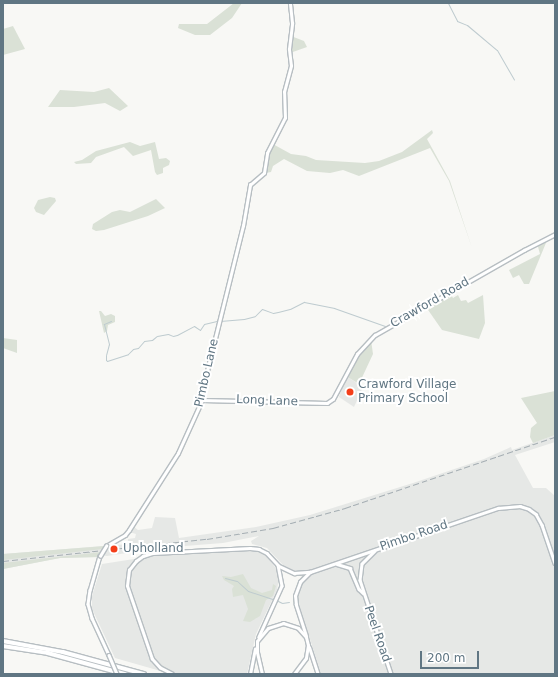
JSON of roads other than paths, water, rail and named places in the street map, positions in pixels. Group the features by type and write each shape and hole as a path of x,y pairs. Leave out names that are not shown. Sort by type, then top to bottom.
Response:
{"highway":[{"path":"3,641 63,652 144,674"},
{"path":"3,646 48,653 125,674"}],"main road":[{"path":"250,674 256,644 259,638 268,628 283,623 293,625 306,637 318,674"},
{"path":"256,644 262,674"},
{"path":"294,674 306,658 308,645"}],"street":[{"name":"Pimbo Lane","path":"118,674 90,614 88,595 100,556 106,546 129,530 178,453 202,400 206,375 243,226 250,185 264,173 265,157 285,115 284,92 291,66 288,49 292,23 290,3"},
{"name":"Crawford Road","path":"332,400 357,354 375,335 524,250 555,234"},
{"name":"Long Lane","path":"202,400 327,403 332,400"},
{"name":"Pimbo Road","path":"310,572 504,506 517,505 526,507 536,514 540,520 555,563"},
{"path":"172,674 160,668 152,659 128,590 128,572 136,561 143,556 153,553 253,548 267,553 278,565 292,573 310,572"},
{"name":"Peel Road","path":"379,548 367,558 361,568 360,580 363,594 391,674"},
{"name":"Peel Road","path":"334,564 350,568 359,589 363,594"},
{"path":"259,638 282,586 282,578 278,565"},
{"path":"306,637 295,602 298,585 310,572"}],"waterway":[{"path":"448,3 457,21 467,25 497,50 514,80"},
{"path":"220,321 244,319 255,316 262,309 273,313 278,312 290,309 304,302 334,308 385,326"},
{"path":"111,321 104,324 109,344 106,355 107,361 128,354 133,349 138,348 144,341 152,340 157,336 168,334 173,336 177,335 194,326 200,330 204,324 217,321"},
{"path":"225,578 237,581 248,591 275,600"},
{"path":"278,601 282,603 289,602"}],"railway":[{"path":"3,561 207,539 273,528 345,508 555,437"}],"place":[{"name":"Crawford Village Primary School","path":"350,392"},
{"name":"Upholland","path":"114,549"}]}
